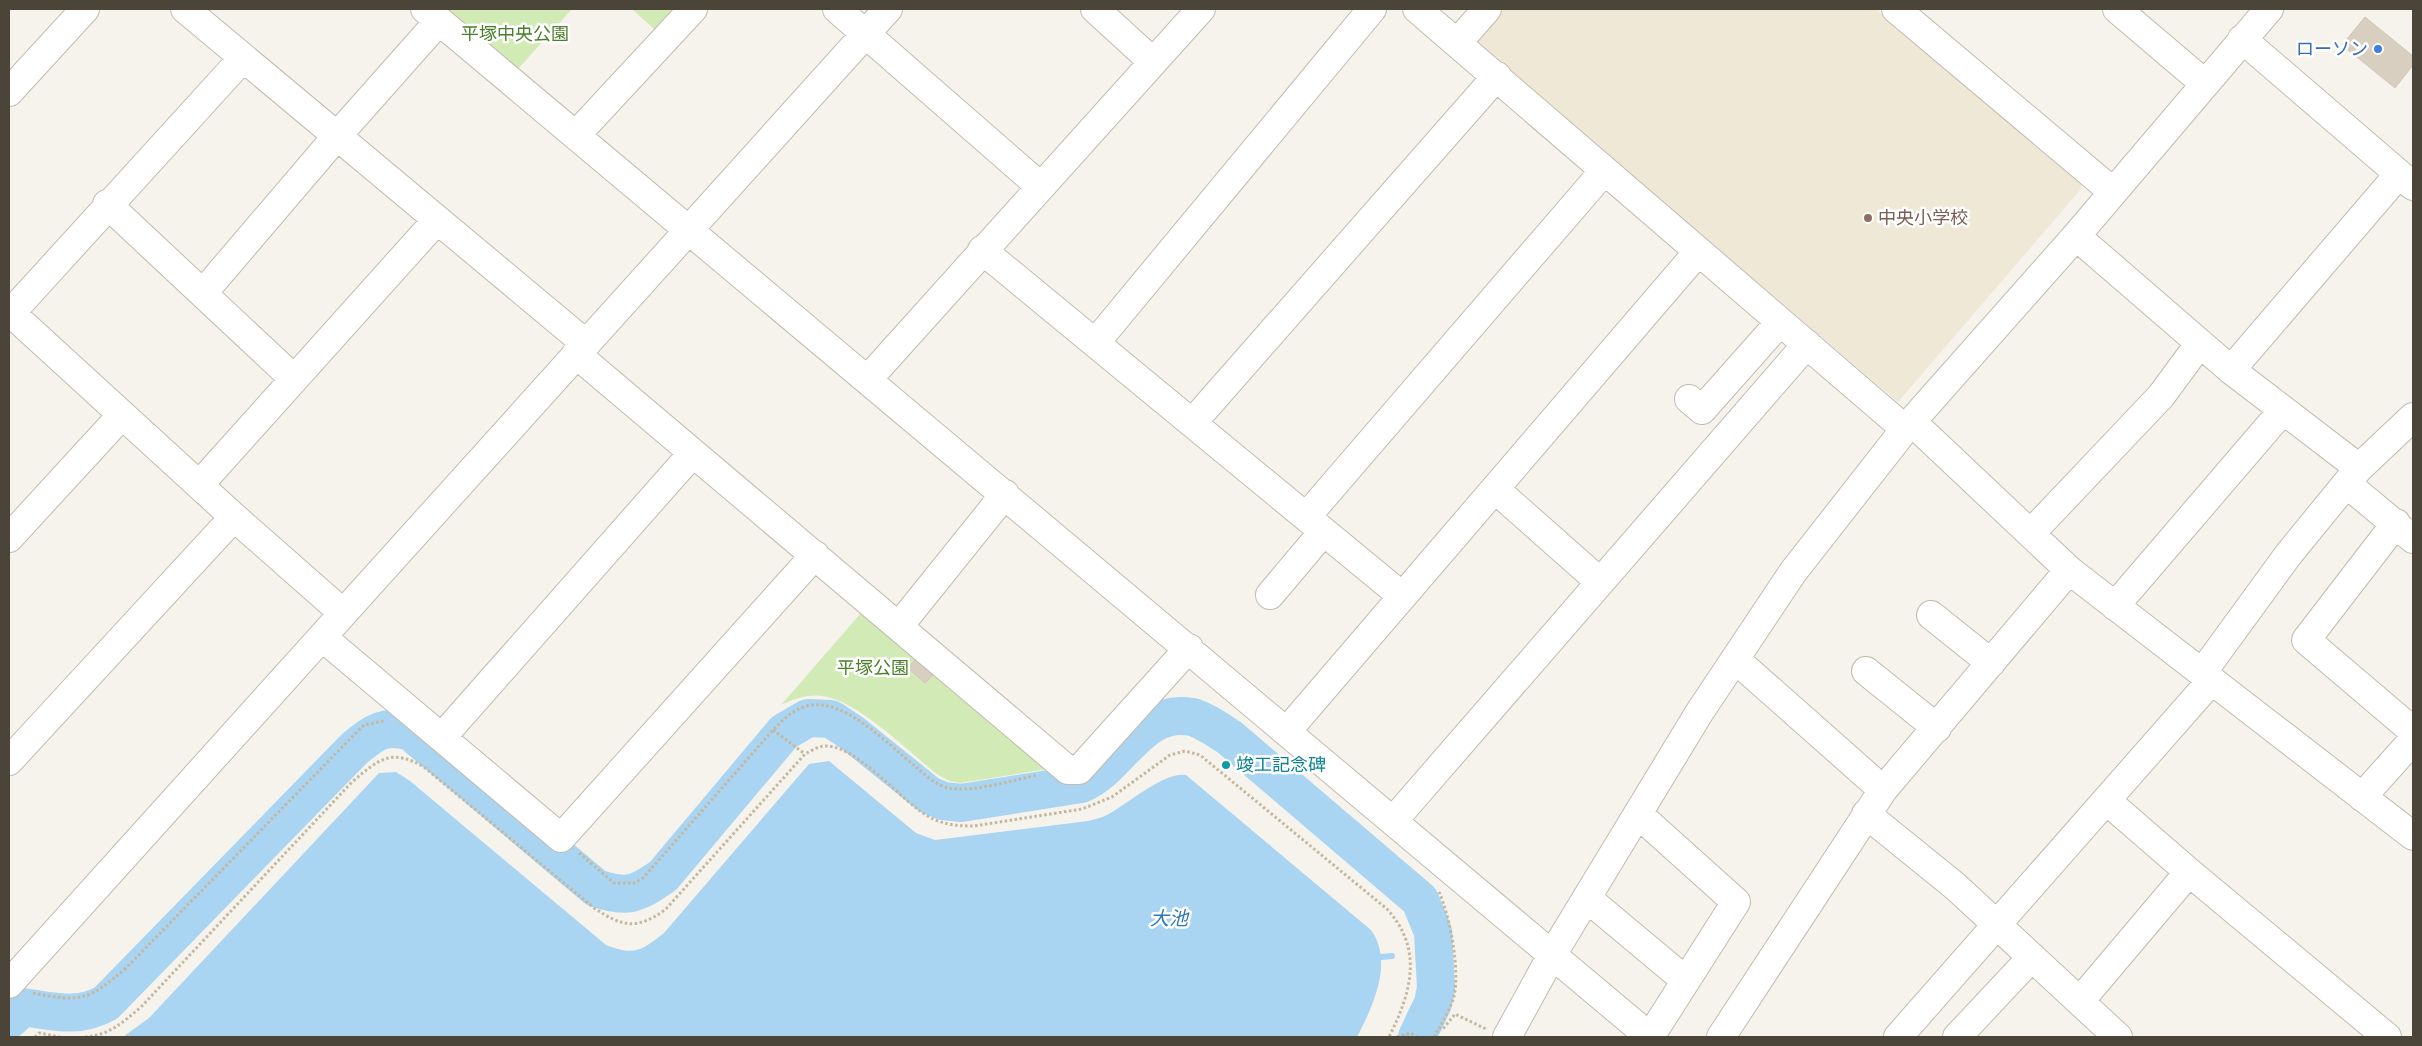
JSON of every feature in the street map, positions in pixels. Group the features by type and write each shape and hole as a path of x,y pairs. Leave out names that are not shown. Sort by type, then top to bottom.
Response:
{"street":[{"path":"13,78 85,9"},
{"path":"185,9 437,220 580,348 692,454 815,555 1068,770 1080,770 1188,648"},
{"path":"576,135 693,9"},
{"path":"837,9 1040,186"},
{"path":"16,978 580,348 888,9"},
{"path":"1095,9 1153,62"},
{"path":"868,379 982,250 1201,9"},
{"path":"1096,342 1372,9"},
{"path":"1417,9 1458,42 1604,171 1780,322 1909,425 2031,533 2069,570 2413,836"},
{"path":"1458,42 1487,9"},
{"path":"1896,9 2112,191"},
{"path":"2117,9 2204,83"},
{"path":"1497,1033 1588,899 1699,713 1793,572 1909,425 2076,236 2112,191 2268,9"},
{"path":"203,293 337,136 432,15 1650,1037 1736,902 1638,814"},
{"path":"2231,370 2406,180 2242,39"},
{"path":"243,58 107,204 10,314 200,484 234,517 344,613"},
{"path":"1192,422 1497,76"},
{"path":"1270,595 1314,524 1604,171"},
{"path":"107,204 294,379"},
{"path":"200,484 437,220"},
{"path":"2076,236 2231,370 2283,410 2353,476 2405,531 2306,640 2413,730"},
{"path":"982,250 1402,596"},
{"path":"1287,731 1698,252"},
{"path":"1689,399 1702,410 1780,322"},
{"path":"2031,533 2161,396 2200,343"},
{"path":"1393,821 1807,344"},
{"path":"2115,606 2283,410"},
{"path":"9,538 122,415"},
{"path":"1898,1037 1996,922 2106,800 2207,677 2288,555 2353,476 2413,417"},
{"path":"442,737 692,454"},
{"path":"1495,489 1600,582"},
{"path":"899,626 1005,494"},
{"path":"9,761 234,517"},
{"path":"322,637 561,838 815,555"},
{"path":"1721,1037 1883,790 2069,570"},
{"path":"1931,615 1991,663"},
{"path":"1735,659 1883,790"},
{"path":"1866,671 1937,728"},
{"path":"2362,797 2413,740"},
{"path":"2106,800 2189,872 2388,1037"},
{"path":"1866,814 1956,886 2118,1037"},
{"path":"2080,1001 2189,872"},
{"path":"1588,899 1685,980"},
{"path":"1957,1037 2032,957"}],"path":[{"path":"561,838 614,883 635,883 649,874 773,730 786,717 807,705 821,704 836,708 860,721 924,774 947,788 969,788 1068,770"},
{"path":"16,978 66,1000 86,997 107,984 126,968 364,725 404,720 411,712"},
{"path":"773,730 805,754"},
{"path":"86,1037 102,1035 119,1026 141,1007 352,782 386,757 413,761 424,768 594,908 611,920 626,924 646,923 665,910 805,754 820,747 833,747 847,752 864,764 917,810 933,819 961,826 1082,809 1112,796 1170,755 1185,751 1200,754 1380,903 1399,922 1406,938 1411,960 1410,979 1404,1001 1389,1037"},
{"path":"1434,888 1439,893 1450,920 1455,983 1454,996 1434,1037"},
{"path":"1440,1028 1443,1029 1454,1014 1497,1033"},
{"path":"35,1037 39,1033 60,1037"},
{"path":"1397,1037 1411,1034 1417,1037"}],"shaded area":[{"name":"中央小学校","path":"1500,9 1876,9 2081,180 2081,189 1898,402 1472,40"}],"green space":[{"name":"平塚中央公園","path":"445,9 572,9 518,69"},
{"path":"632,9 675,9 655,30"},
{"name":"平塚公園","path":"868,605 1059,767 960,783 950,781 938,775 882,728 836,699 822,696 806,696 781,705"}],"water":[{"name":"大池","path":"829,761 916,833 935,840 1100,818 1156,783 1177,775 1186,775 1371,930 1378,943 1381,956 1381,970 1375,998 1357,1037 123,1037 149,1018 379,773 396,772 410,781 606,945 631,951 643,948 664,933 809,764"}],"building":[{"path":"2365,17 2413,56 2413,65 2395,88 2342,45"},
{"path":"916,659 933,675 925,683 908,668"}],"waterway":[{"path":"9,1020 23,1007 55,1012 75,1012 96,1008 106,1003 354,749 374,734 387,729 411,732 596,888 624,894 639,891 663,876 784,732 808,718 831,719 852,733 929,795 943,801 961,803 1081,784 1095,776 1108,765 1145,729 1158,721 1174,716 1197,718 1229,737 1420,900 1433,932 1436,988 1433,1003 1417,1037"},
{"path":"1423,953 1434,952"},
{"path":"1381,957 1392,956"}],"place":[{"name":"ローソン","path":"2378,49"},
{"name":"中央小学校","path":"1868,218"},
{"name":"竣工記念碑","path":"1226,765"}]}
